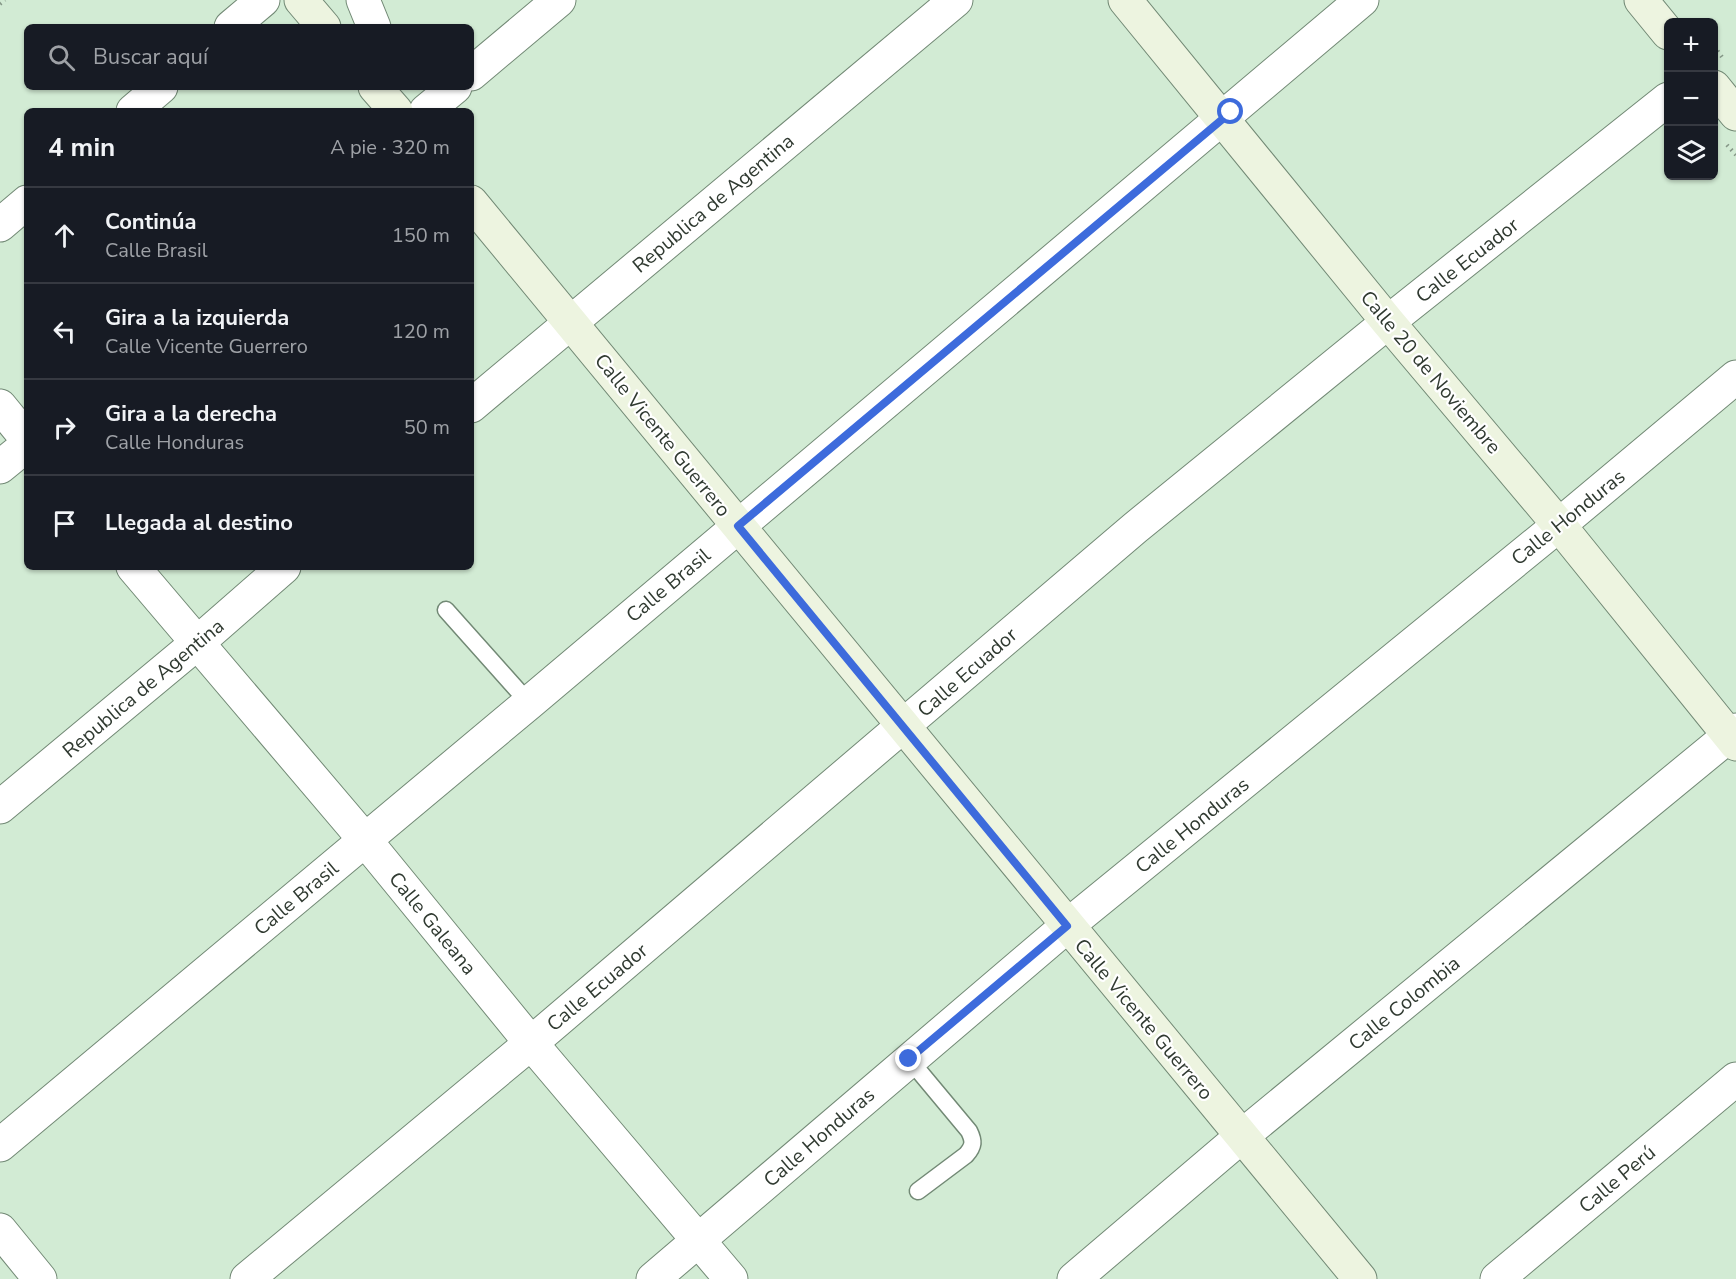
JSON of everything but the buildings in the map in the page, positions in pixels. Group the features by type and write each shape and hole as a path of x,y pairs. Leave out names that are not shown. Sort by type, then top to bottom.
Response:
{"main road":[{"path":"301,0 321,24"},
{"name":"Calle 20 de Noviembre","path":"1125,0 1388,322 1734,737"},
{"path":"1641,0 1664,28"},
{"path":"378,90 394,108"},
{"path":"1718,93 1736,114"},
{"name":"Calle Vicente Guerrero","path":"474,206 1360,1279"}],"street":[{"path":"235,24 263,0"},
{"path":"363,0 373,24"},
{"path":"474,71 559,0"},
{"name":"Republica de Agentina","path":"474,403 956,0"},
{"name":"Calle Brasil","path":"0,1145 529,703 1362,0"},
{"path":"136,108 158,90"},
{"path":"394,90 397,108"},
{"path":"430,108 451,90"},
{"name":"Calle Ecuador","path":"247,1279 531,1043 1135,528 1388,322 1664,102"},
{"path":"0,225 24,205"},
{"name":"Calle Honduras","path":"653,1279 1067,926 1559,525 1736,377"},
{"path":"0,406 24,435"},
{"path":"0,467 24,447"},
{"name":"Calle Galeana","path":"135,570 196,644 365,840 531,1043 732,1279"},
{"name":"Republica de Agentina","path":"0,807 196,644 281,570"},
{"name":"Calle Colombia","path":"1074,1279 1242,1136 1734,737"},
{"name":"Calle Perú","path":"1497,1279 1736,1079"},
{"path":"0,1230 40,1279"}],"lane":[{"path":"447,610 529,703"},
{"path":"909,1059 969,1131 973,1140 972,1149 966,1155 918,1191"}],"path":[{"path":"0,4 5,0"}],"route":[{"path":"909,1059 1067,926 738,526 1231,112"}]}
